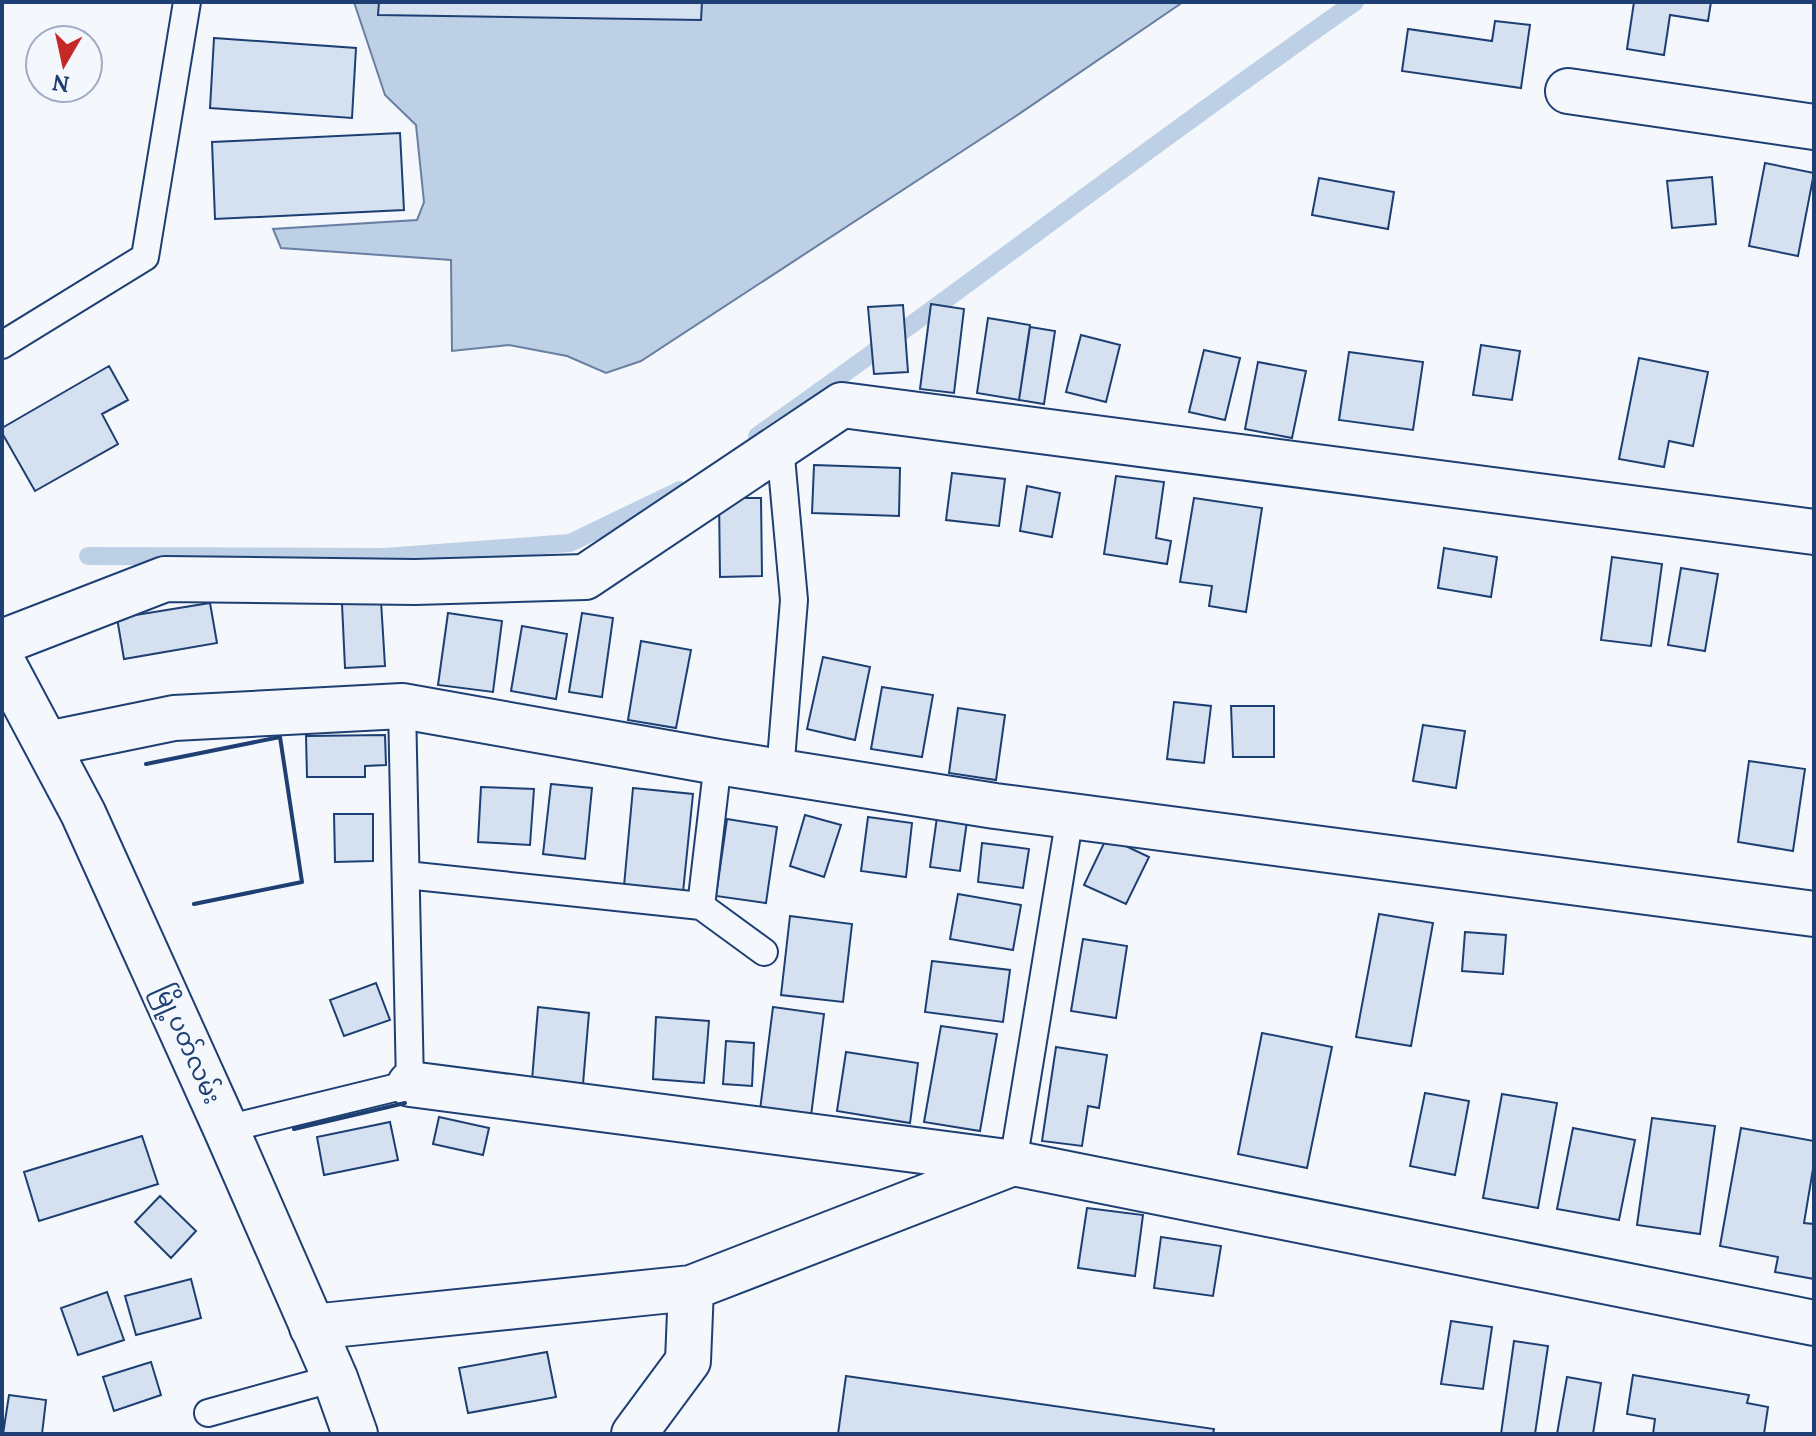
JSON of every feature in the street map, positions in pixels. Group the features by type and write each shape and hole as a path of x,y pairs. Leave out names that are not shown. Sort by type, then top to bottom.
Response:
{"street":[{"path":"1568,91 1814,127"},
{"path":"2,642 165,579 415,582 585,577 842,405 1814,532"},
{"name":"မြို့ပတ်လမ်း","path":"2,661 83,813 226,1129 335,1378 355,1434"},
{"path":"47,744 174,718 402,706 718,762 1070,816 1814,914"},
{"path":"410,1084 1013,1163 1814,1323"},
{"path":"312,1327 691,1288 1013,1163"},
{"path":"634,1434 688,1361 691,1288"}],"lane":[{"path":"2,345 145,257 187,2"},
{"path":"780,446 794,600 780,772"},
{"path":"226,1129 410,1084 402,706"},
{"path":"701,906 718,762"},
{"path":"1013,1163 1070,816"},
{"path":"406,875 701,906 764,952"},
{"path":"208,1413 335,1378"}],"water":[{"path":"354,2 1183,2 1013,118 641,361 606,373 567,356 509,345 452,351 451,260 281,248 273,229 417,220 424,202 416,125 385,95"}],"building":[{"path":"379,2 702,2 701,20 378,15"},
{"path":"1634,2 1711,2 1708,21 1670,15 1664,55 1627,49"},
{"path":"1495,21 1530,25 1521,88 1402,71 1408,29 1492,41"},
{"path":"214,38 356,48 352,118 210,108"},
{"path":"400,133 404,210 215,219 212,142"},
{"path":"1765,163 1814,173 1798,256 1749,246"},
{"path":"1712,177 1716,224 1672,228 1667,181"},
{"path":"1319,178 1394,192 1388,229 1312,215"},
{"path":"931,304 964,309 954,393 920,389"},
{"path":"903,305 908,372 874,374 868,307"},
{"path":"988,318 1030,325 1019,400 977,393"},
{"path":"1030,327 1055,331 1044,404 1019,400"},
{"path":"1081,335 1120,345 1106,402 1066,392"},
{"path":"1481,345 1520,351 1512,400 1473,395"},
{"path":"1204,350 1240,358 1225,420 1189,412"},
{"path":"1349,352 1423,362 1413,430 1339,420"},
{"path":"1639,358 1708,372 1693,446 1669,441 1664,467 1619,459"},
{"path":"1258,362 1306,371 1292,438 1245,429"},
{"path":"109,366 128,400 102,414 118,444 35,491 2,428"},
{"path":"814,465 900,468 899,516 812,513"},
{"path":"952,473 1005,479 999,526 946,520"},
{"path":"1116,476 1164,482 1156,538 1171,541 1167,564 1104,554"},
{"path":"1027,486 1060,493 1052,537 1020,531"},
{"path":"719,498 761,498 762,576 720,577"},
{"path":"1194,498 1262,508 1246,612 1209,606 1212,586 1180,582"},
{"path":"1444,548 1497,557 1491,597 1438,588"},
{"path":"1612,557 1662,564 1651,646 1601,640"},
{"path":"1681,568 1718,574 1705,651 1668,645"},
{"path":"381,601 385,666 345,668 342,604"},
{"path":"210,603 217,643 124,659 117,618"},
{"path":"448,613 502,621 493,692 438,685"},
{"path":"582,613 613,618 602,697 569,692"},
{"path":"522,626 567,634 556,699 511,691"},
{"path":"641,641 691,650 676,728 628,720"},
{"path":"823,657 870,667 855,740 807,729"},
{"path":"882,687 933,695 922,757 871,749"},
{"path":"1174,702 1211,706 1204,763 1167,759"},
{"path":"1231,706 1274,706 1274,757 1233,757"},
{"path":"958,708 1005,715 996,780 949,773"},
{"path":"1423,725 1465,731 1456,788 1413,781"},
{"path":"385,735 386,765 365,766 365,777 307,777 306,736"},
{"path":"1749,761 1805,769 1793,851 1738,842"},
{"path":"551,784 592,788 585,859 543,854"},
{"path":"481,787 534,789 530,845 478,842"},
{"path":"633,788 693,794 683,892 624,886"},
{"path":"334,814 373,814 373,861 335,862"},
{"path":"805,815 841,825 824,877 790,866"},
{"path":"868,817 912,823 906,877 861,871"},
{"path":"937,817 967,821 960,871 930,867"},
{"path":"727,819 777,827 766,903 716,896"},
{"path":"1107,837 1149,857 1126,904 1084,885"},
{"path":"982,843 1029,849 1023,888 978,882"},
{"path":"958,894 1021,905 1013,950 950,939"},
{"path":"1379,914 1433,923 1411,1046 1356,1037"},
{"path":"790,916 852,924 843,1002 781,995"},
{"path":"1465,932 1506,935 1503,974 1462,971"},
{"path":"1083,939 1127,946 1116,1018 1071,1011"},
{"path":"932,961 1010,970 1003,1022 925,1012"},
{"path":"376,983 390,1020 344,1036 330,1000"},
{"path":"538,1007 589,1013 583,1084 532,1080"},
{"path":"773,1007 824,1014 811,1116 760,1110"},
{"path":"656,1017 709,1021 704,1083 653,1079"},
{"path":"941,1026 997,1034 980,1131 924,1122"},
{"path":"1262,1033 1332,1047 1307,1168 1238,1154"},
{"path":"726,1041 754,1043 752,1086 723,1084"},
{"path":"1056,1047 1107,1055 1099,1108 1088,1106 1082,1146 1042,1141"},
{"path":"846,1052 918,1063 910,1123 837,1111"},
{"path":"1425,1093 1469,1101 1455,1175 1410,1166"},
{"path":"1502,1094 1557,1103 1538,1208 1483,1198"},
{"path":"439,1117 489,1128 483,1155 433,1144"},
{"path":"1652,1118 1715,1126 1700,1234 1637,1225"},
{"path":"390,1122 398,1160 324,1175 317,1137"},
{"path":"1573,1128 1635,1140 1619,1220 1557,1209"},
{"path":"1741,1128 1814,1141 1814,1163 1804,1223 1814,1224 1814,1279 1775,1272 1778,1257 1720,1246"},
{"path":"142,1136 158,1184 39,1221 24,1172"},
{"path":"160,1196 196,1231 171,1258 135,1222"},
{"path":"1087,1208 1143,1215 1135,1276 1078,1268"},
{"path":"1161,1237 1221,1246 1213,1296 1154,1288"},
{"path":"191,1279 201,1318 136,1335 125,1296"},
{"path":"107,1292 124,1340 78,1355 61,1308"},
{"path":"1451,1321 1492,1327 1483,1389 1441,1384"},
{"path":"1514,1341 1548,1346 1535,1434 1501,1434"},
{"path":"547,1352 556,1397 468,1413 459,1368"},
{"path":"151,1362 161,1395 114,1411 103,1377"},
{"path":"1633,1375 1749,1395 1747,1403 1768,1407 1764,1434 1653,1434 1655,1419 1627,1414"},
{"path":"846,1376 1214,1429 1213,1434 838,1434"},
{"path":"1567,1377 1601,1383 1593,1434 1557,1434"},
{"path":"9,1395 46,1400 42,1434 3,1434"}],"waterway":[{"path":"757,436 1355,2"},
{"path":"88,556 385,557 570,543 680,490"}],"wall":[{"path":"146,764 280,737 302,882 194,904"},
{"path":"294,1129 405,1103"}]}
